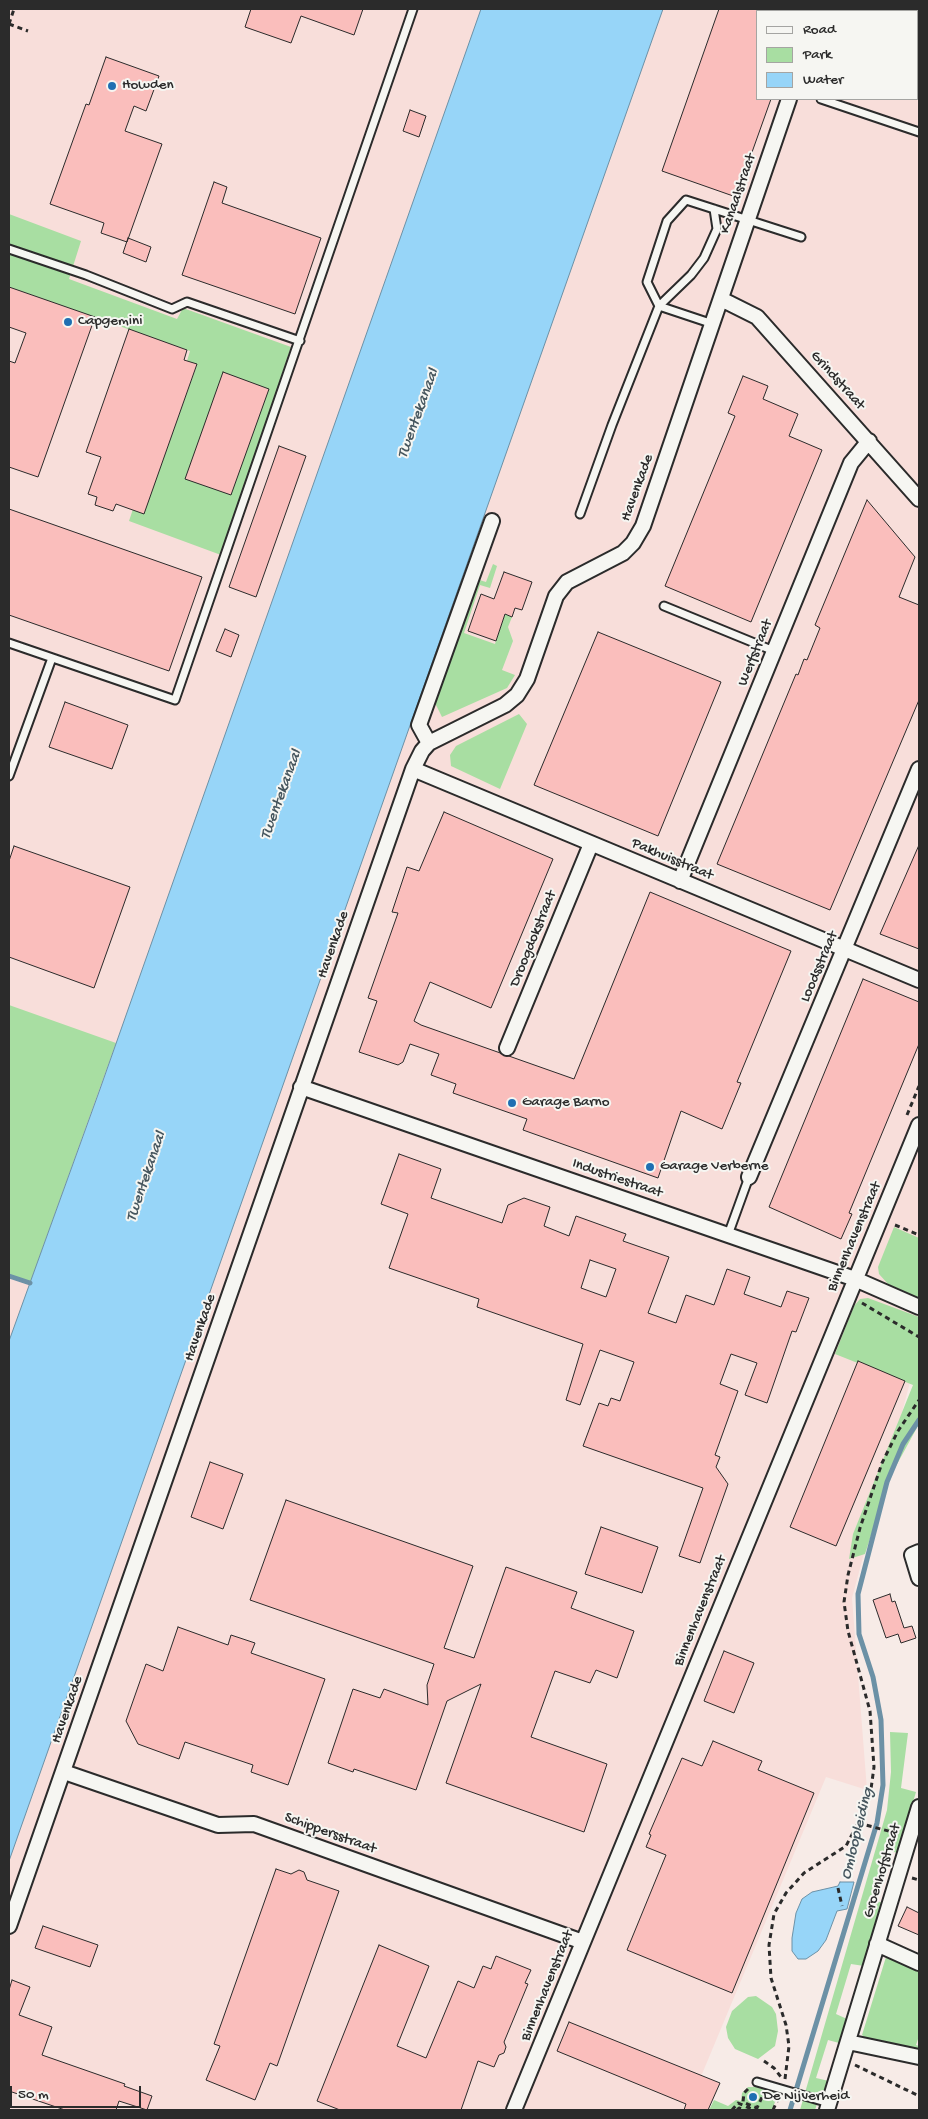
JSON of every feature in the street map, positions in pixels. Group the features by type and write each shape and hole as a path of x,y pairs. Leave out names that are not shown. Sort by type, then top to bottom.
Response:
{"street":[{"name":"Kanaalstraat","path":"721,299 789,100"},
{"name":"Havenkade","path":"9,1926 413,769 429,742 505,704 517,695 527,679 556,596 567,582 623,553 633,542 643,526 721,299"},
{"name":"Grindstraat","path":"721,299 757,317 919,499"},
{"name":"Werfstraat","path":"680,881 851,463 869,441"},
{"path":"429,742 418,725 492,521"},
{"name":"Pakhuisstraat","path":"413,769 919,980"},
{"name":"Loodsstraat","path":"749,1177 919,769"},
{"name":"Droogdokstraat","path":"507,1048 591,844"},
{"name":"Industriestraat","path":"301,1087 855,1279 919,1307"},
{"name":"Binnenhavenstraat","path":"514,2110 919,1125"},
{"path":"916,1554 919,1578"},
{"name":"Schippersstraat","path":"64,1772 218,1825 254,1824 583,1942"},
{"name":"Groenhofstraat","path":"828,2106 919,1808"},
{"path":"878,1944 919,1963"},
{"path":"848,2042 919,2056"}],"lane":[{"path":"9,643 175,700 413,9"},
{"path":"836,101 919,132"},
{"path":"713,324 660,306 647,282 667,221 686,200 801,237"},
{"path":"580,514 612,425 660,306 691,275 704,258 717,229 714,209"},
{"path":"9,250 86,275 172,310 187,302 300,341"},
{"path":"664,606 774,651"},
{"path":"9,776 52,658"},
{"path":"728,1235 749,1177"},
{"path":"757,2082 808,2097 828,2106"}],"path":[{"path":"14,9 9,24 28,31"},
{"path":"880,1219 919,1234"},
{"path":"848,1295 919,1337"},
{"path":"764,2061 774,2068 783,2085 789,2046 786,2025 771,1978 769,1946 774,1914 786,1894 804,1873 846,1846 858,1824 871,1789 873,1743 870,1711 848,1631 844,1602 848,1575 860,1528 882,1462 898,1431 919,1400"},
{"path":"858,1824 886,1831"},
{"path":"838,1888 842,1906"},
{"path":"843,2059 919,2096"},
{"path":"732,2110 738,2103 746,2107 755,2110 765,2091 749,2088 744,2093 743,2102 746,2107"},
{"path":"773,2110 783,2090"},
{"path":"737,2110 746,2107"}],"shaded area":[{"name":"Twentekanaal","path":"9,9 919,9 919,1358 916,1360 852,1598 867,1790 826,1777 687,2110 9,2110"}],"green space":[{"path":"9,214 81,241 69,279 177,319 183,308 291,347 221,555 129,521 133,509 144,513 197,365 187,361 190,351 9,287"},
{"path":"493,564 497,566 490,588 480,585 464,633 495,644 505,614 512,617 508,627 513,641 502,670 515,675 507,688 442,717 431,695 473,578 486,582"},
{"path":"519,714 527,724 500,789 451,766 450,755 456,746"},
{"path":"9,1005 116,1043 30,1283 9,1276"},
{"path":"894,1227 919,1238 919,1298 888,1284 879,1274 878,1267"},
{"path":"868,1298 919,1317 919,1424 890,1477 865,1554 849,1559 853,1534 913,1385 835,1354 854,1306 860,1299"},
{"path":"890,1732 908,1733 901,1788 916,1792 898,1853 886,1850 871,1899 883,1903 864,1966 851,1964 836,2014 847,2019 839,2043 828,2040 816,2078 829,2081 824,2096 817,2104 815,2110 800,2110 887,1810 891,1772"},
{"path":"889,1956 919,1969 919,2036 916,2045 919,2046 919,2051 867,2039 862,2035 886,1957"},
{"path":"756,1996 772,2007 776,2014 778,2031 775,2046 758,2059 735,2049 728,2038 726,2027 732,2011 748,1997"},
{"path":"748,2087 756,2087 778,2094 772,2110 709,2110 714,2100 728,2106 736,2100 741,2101 742,2093"}],"water":[{"path":"481,9 663,9 9,1861 9,1341 100,1089"},
{"path":"840,1882 854,1882 847,1909 837,1911 826,1940 818,1951 806,1959 798,1959 792,1951 792,1938 796,1913 802,1899 812,1892 838,1886"}],"building":[{"path":"251,9 363,9 354,35 301,16 291,43 245,27"},
{"path":"719,9 757,9 756,100 771,100 736,197 662,171"},
{"path":"106,57 159,76 146,111 134,106 125,131 162,144 127,242 101,233 104,223 50,204 86,104 89,105"},
{"path":"410,110 426,116 419,137 403,131"},
{"path":"214,182 227,187 222,203 321,238 295,314 182,275"},
{"path":"128,238 151,247 146,262 123,253"},
{"path":"9,287 95,317 38,477 9,467 9,361 15,363 26,333 9,327"},
{"path":"129,329 187,350 184,360 197,364 144,514 116,504 113,511 95,505 97,497 88,494 101,457 86,452"},
{"path":"223,372 269,389 231,495 185,479"},
{"path":"743,376 768,386 763,399 798,414 789,436 822,450 751,622 665,586 735,416 728,413"},
{"path":"279,446 306,456 256,597 229,587"},
{"path":"867,500 915,557 899,597 919,605 919,700 830,910 717,864 796,674 798,675 804,659 807,660 820,628 815,625"},
{"path":"9,509 202,577 169,671 9,615"},
{"path":"504,572 532,582 522,610 515,608 512,617 505,614 496,641 468,631 481,594 494,599"},
{"path":"225,629 239,635 231,657 216,651"},
{"path":"598,632 721,682 658,836 534,785"},
{"path":"65,702 128,725 112,769 49,747"},
{"path":"444,812 553,859 491,1008 430,982 414,1021 421,1025 574,1079 650,892 791,951 737,1082 741,1083 722,1129 681,1111 658,1178 523,1130 527,1119 453,1093 456,1084 431,1075 439,1054 410,1044 403,1062 398,1065 359,1052 377,1001 368,998 398,913 392,912 407,867 419,871"},
{"path":"919,845 919,949 880,934"},
{"path":"14,846 130,887 94,988 9,957 9,861"},
{"path":"863,979 919,1002 919,1044 849,1213 852,1214 841,1239 769,1207"},
{"path":"399,1154 441,1169 431,1198 502,1223 508,1205 524,1198 550,1207 544,1226 569,1236 576,1216 626,1234 623,1241 669,1257 648,1313 676,1323 686,1295 714,1305 727,1269 750,1277 744,1294 781,1307 787,1291 809,1298 796,1332 792,1331 767,1403 745,1395 757,1363 731,1354 720,1384 738,1391 715,1455 720,1457 716,1467 728,1484 700,1563 679,1556 703,1488 583,1446 599,1403 608,1406 611,1398 620,1401 634,1362 600,1350 580,1405 566,1400 583,1344 477,1307 479,1299 389,1268 408,1214 381,1204","holes":["590,1260 616,1269 606,1297 581,1288"]},
{"path":"858,1361 905,1381 836,1546 790,1527"},
{"path":"210,1462 243,1474 223,1529 191,1517"},
{"path":"286,1500 473,1566 444,1648 474,1658 506,1567 577,1592 571,1608 634,1631 617,1678 596,1670 590,1683 555,1671 531,1737 607,1764 584,1832 446,1783 481,1684 447,1701 416,1790 354,1769 353,1772 328,1763 353,1689 380,1698 384,1689 428,1705 427,1685 434,1664 250,1600"},
{"path":"601,1527 658,1547 642,1593 585,1574"},
{"path":"890,1594 892,1602 895,1601 904,1628 912,1626 916,1638 901,1643 898,1634 886,1638 873,1600"},
{"path":"178,1627 228,1645 231,1635 255,1643 251,1653 325,1679 288,1785 251,1772 253,1765 185,1742 179,1759 138,1744 126,1721 146,1664 163,1671"},
{"path":"724,1651 754,1663 734,1713 704,1701"},
{"path":"713,1741 762,1761 758,1770 814,1793 732,1993 627,1950 666,1855 646,1847 651,1835 649,1834 682,1758 702,1766"},
{"path":"276,1869 291,1874 299,1870 304,1872 307,1880 339,1891 277,2066 270,2063 255,2100 206,2080 220,2046 214,2044"},
{"path":"907,1907 919,1913 919,1935 898,1926"},
{"path":"43,1926 98,1945 90,1967 35,1948"},
{"path":"379,1945 429,1966 397,2046 426,2058 458,1981 474,1988 483,1966 491,1969 496,1956 531,1970 525,1983 528,1984 504,2042 506,2047 504,2053 499,2055 494,2067 478,2061 461,2110 340,2110 317,2101"},
{"path":"12,1980 30,1987 19,2015 52,2027 42,2055 125,2084 124,2086 152,2096 147,2110 119,2101 116,2110 65,2110 9,2091 9,1990"},
{"path":"569,2022 720,2083 708,2110 684,2110 686,2104 557,2051"}],"waterway":[{"path":"9,1276 30,1283"},
{"name":"Omloopleiding","path":"790,2110 877,1823 883,1785 881,1720 873,1677 859,1634 858,1594 887,1482 903,1444 919,1420"}],"place":[{"name":"Howden","path":"112,86"},
{"name":"Capgemini","path":"68,322"},
{"name":"Garage Barno","path":"512,1103"},
{"name":"Garage Verberne","path":"650,1167"},
{"name":"De Nijverheid","path":"753,2097"}]}
